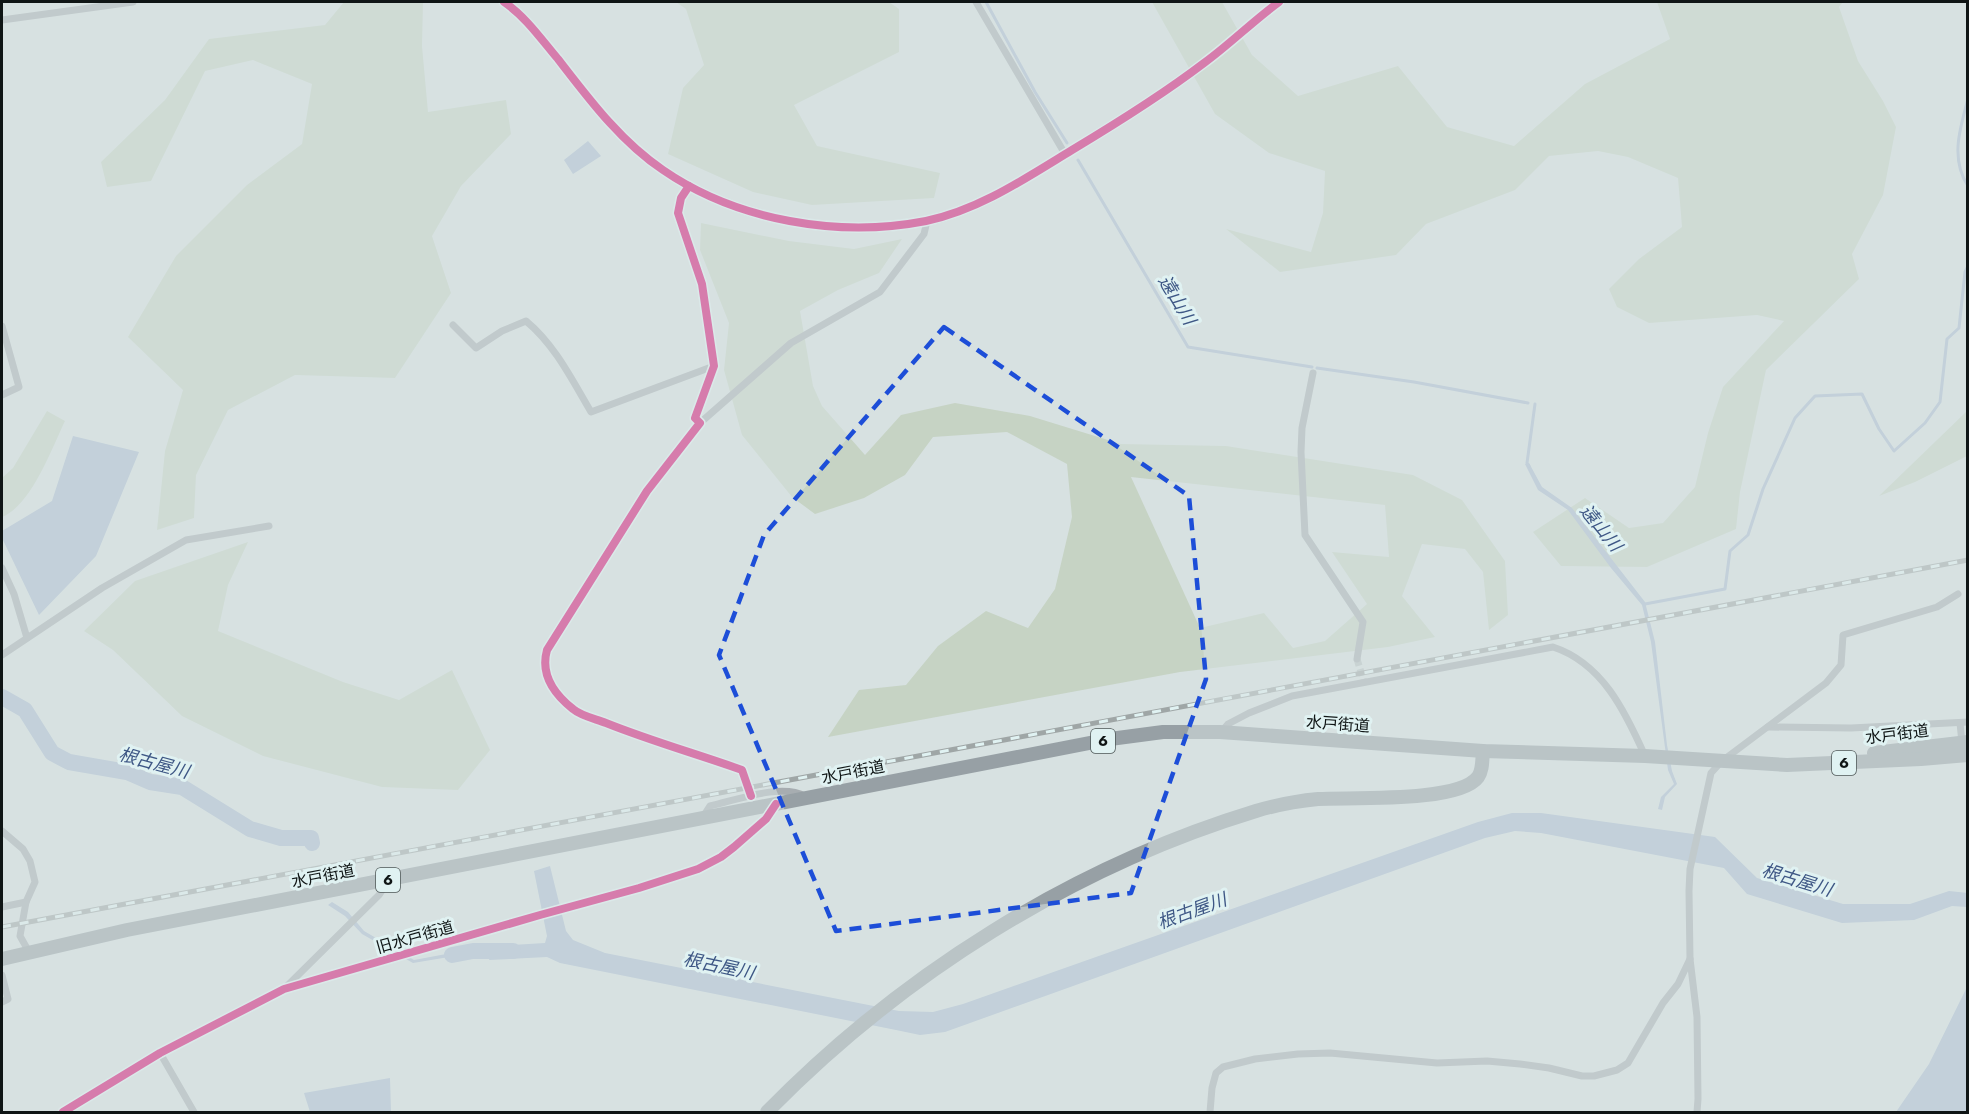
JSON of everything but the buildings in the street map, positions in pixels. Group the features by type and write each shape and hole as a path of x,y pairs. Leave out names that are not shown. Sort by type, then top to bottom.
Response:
{"highway":[{"name":"水戸街道","path":"2,959 127,930 1130,736 1163,732 1220,732 1483,751 1645,756 1787,765 1921,759 1966,750"},
{"path":"767,1113 804,1076 866,1022 956,955 1031,909 1071,888 1149,850 1258,811 1292,802 1318,799 1395,798 1458,789 1472,783 1478,777 1483,751"}],"street":[{"path":"2,20 133,2"},
{"path":"504,2 517,11 534,29 598,111 662,170 689,186 755,213 812,225 872,228 927,221 968,207 1008,189 1139,109 1205,62 1279,2"},
{"path":"976,2 1065,154"},
{"path":"689,186 681,198 678,213 702,284 714,366 695,418 699,423"},
{"path":"751,796 742,770 618,728 574,710 556,695 548,679 544,662 547,650 647,491 699,423 791,343 880,292 924,234 927,221"},
{"path":"453,325 476,348 502,331 526,321 541,333 563,363 591,412 714,366"},
{"path":"2,326 4,344 19,387 2,395"},
{"path":"1313,373 1302,428 1305,535 1363,622 1357,659"},
{"path":"2,645 3,654 102,588 186,540 269,526"},
{"path":"2,568 14,594 27,638"},
{"path":"1696,1113 1698,1099 1696,1017 1690,959 1690,869 1711,773 1722,761 1811,695 1835,673 1841,664 1844,635 1937,608 1958,594"},
{"path":"1220,732 1228,724 1249,713 1292,696 1553,647 1578,658 1604,682 1645,756"},
{"path":"1768,727 1843,729 1964,722 1966,750"},
{"path":"703,818 710,806 751,796 794,790 807,798"},
{"name":"旧水戸街道","path":"63,1113 160,1053 284,988 674,878 711,863 766,819 776,804"},
{"path":"2,831 23,849 30,861 34,882 26,902 20,936 28,952"},
{"path":"284,988 296,979 379,895 389,880"},
{"path":"2,907 26,902"},
{"path":"1210,1113 1216,1073 1223,1066 1255,1059 1298,1054 1330,1053 1437,1063 1487,1061 1549,1068 1582,1076 1594,1076 1617,1070 1628,1063 1663,1003 1678,984 1690,959"},
{"path":"2,975 8,999 2,1002"},
{"path":"160,1053 194,1113"}],"highlighted area":[{"path":"944,327 1189,496 1206,679 1131,893 836,931 719,655 764,535"}],"green space":[{"path":"344,2 423,2 422,46 428,112 506,100 511,134 461,186 432,236 451,293 395,378 295,375 228,410 196,475 194,518 157,530 165,451 183,390 128,337 176,256 247,185 302,144 312,84 253,60 205,71 151,181 107,187 101,162 165,100 209,39 325,25"},
{"path":"676,2 889,2 899,9 899,52 794,105 817,146 940,173 934,198 812,205 753,192 668,154 683,88 704,65 686,9"},
{"path":"1152,2 1222,2 1252,55 1298,96 1398,66 1447,127 1514,146 1585,84 1670,39 1657,2 1843,2 1839,7 1858,61 1896,127 1883,195 1852,254 1859,279 1766,370 1740,492 1736,529 1647,567 1561,566 1533,532 1585,498 1629,528 1663,523 1695,487 1708,433 1723,387 1784,321 1757,315 1649,323 1617,307 1609,289 1639,259 1682,227 1678,178 1628,157 1598,151 1549,156 1515,190 1426,224 1396,255 1280,272 1226,229 1311,252 1323,213 1325,171 1269,153 1215,114"},
{"path":"701,223 789,241 854,249 902,239 879,273 838,290 800,311 813,386 822,406 865,455 901,415 955,403 1030,416 1121,444 1226,446 1413,475 1462,500 1505,561 1508,615 1489,630 1483,572 1465,549 1422,544 1402,596 1435,637 1388,647 1180,672 828,737 859,690 906,685 938,646 986,611 1028,628 1055,589 1072,517 1067,464 1007,432 933,437 905,475 864,498 815,514 792,497 742,435 724,370 729,323 700,250","holes":["1131,477 1385,505 1389,557 1332,552 1367,604 1325,641 1293,648 1264,613 1200,628"]},
{"path":"47,411 65,421 31,489 12,511 2,517 2,478 13,468"},
{"path":"1967,411 1967,456 1915,482 1879,496"},
{"path":"248,542 228,585 218,631 343,682 399,700 452,670 490,750 458,790 382,787 263,756 182,716 113,650 84,631 135,581"}],"water":[{"path":"588,141 601,156 573,174 564,160"},
{"path":"73,436 139,452 96,556 39,615 2,538 2,531 52,501"},
{"path":"1529,463 1542,487 1572,508 1645,602 1655,642 1667,745 1677,784 1665,797 1662,810 1658,809 1661,797 1674,784 1668,770 1651,642 1642,605 1568,510 1538,490 1525,464"},
{"path":"1512,813 1541,813 1715,837 1757,878 1843,904 1910,904 1949,891 1968,893 1967,907 1952,906 1914,920 1842,923 1747,894 1724,868 1541,833 1515,831 1485,838 945,1032 920,1035 560,963 547,957 489,960 494,946 545,943 547,936 534,871 550,866 566,931 573,940 605,953 899,1011 933,1012 963,1004 1478,822"},
{"path":"332,902 348,912 364,931 414,960 473,949 473,953 413,963 362,934 345,916 328,905"},
{"path":"1967,987 1967,1112 1896,1112 1929,1064"},
{"path":"390,1078 391,1112 310,1112 304,1093"}],"waterway":[{"name":"遠山川","path":"986,2 1035,92 1067,143"},
{"path":"1968,99 1958,143 1959,165 1968,186"},
{"name":"遠山川","path":"1078,160 1188,347 1312,367"},
{"path":"1645,604 1725,589 1730,551 1748,535 1763,489 1795,418 1815,396 1862,394 1879,429 1894,451 1925,423 1940,402 1947,339 1959,328 1965,272 1968,266"},
{"name":"遠山川","path":"1317,368 1414,382 1528,403"},
{"name":"遠山川","path":"1529,466 1527,463 1535,404"},
{"name":"根古屋川","path":"2,697 25,710 52,753 69,762 127,772 150,782 182,787 250,829 281,838 311,838 312,843"},
{"name":"根古屋川","path":"452,955 473,951 513,951"}],"tunnel":[{"path":"1357,659 1364,682"}],"railway":[{"path":"2,927 1968,560"}],"cycle path":[{"path":"504,2 533,29 619,133 663,170 692,188 756,213 824,226 859,227 893,226 926,221 965,209 1002,192 1106,130 1172,86 1214,56 1279,2"},
{"path":"689,186 681,198 678,213 702,284 714,366 695,418 700,423 647,491 547,650 545,668 550,683 560,697 576,711 640,736 742,770 751,796"},
{"path":"63,1112 160,1053 284,989 639,888 698,869 734,847 766,819 776,804"}]}
